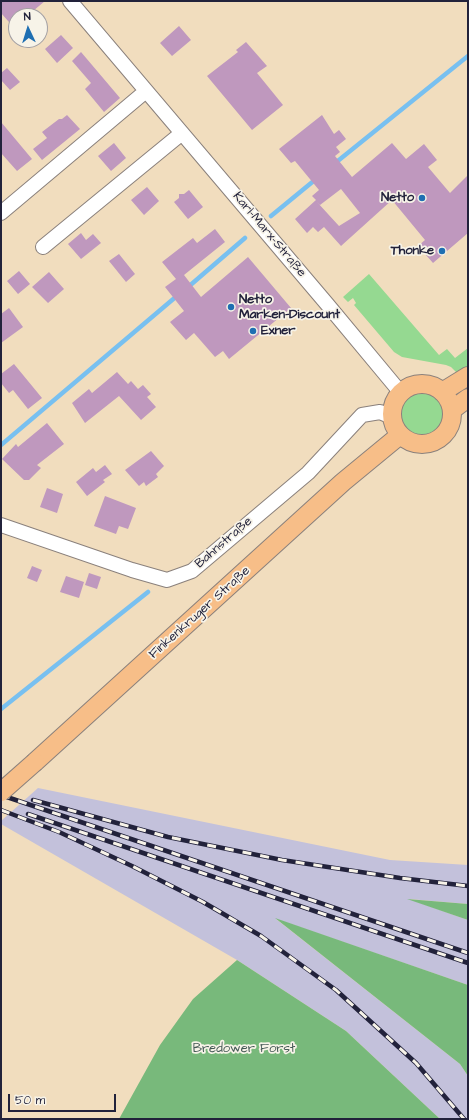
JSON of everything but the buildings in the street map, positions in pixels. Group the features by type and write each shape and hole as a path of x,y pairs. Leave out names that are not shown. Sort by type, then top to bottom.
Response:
{"main road":[{"path":"442,392 468,376"},
{"path":"421,384 436,388 442,392 448,400 452,410 449,428 441,437 435,442 428,444 413,443 400,435 392,418 394,404 401,393 421,384"},
{"path":"452,410 468,398"},
{"name":"Finkenkruger Straße","path":"1,792 343,482 400,435"}],"street":[{"name":"Karl-Marx-Straße","path":"70,1 401,393"},
{"path":"1,213 146,91"},
{"path":"43,247 182,133"},
{"name":"Bahnstraße","path":"1,525 132,570 167,580 192,571 308,473 362,415 380,412 392,418"}],"shaded area":[{"path":"38,788 390,860 468,865 468,904 409,899 468,920 468,985 276,919 460,1064 468,1076 468,1119 440,1119 346,1031 237,960 1,824 1,821"}],"green space":[{"path":"369,274 439,355 447,349 455,358 468,348 468,370 459,375 451,367 446,365 402,357 394,352 354,305 356,303 353,298 348,302 343,297"},
{"path":"417,393 425,393 430,394 437,399 442,406 442,424 437,431 430,436 417,437 409,434 402,427 399,419 399,411 402,403 409,396"},
{"path":"407,899 468,904 468,920"},
{"path":"275,918 468,985 468,1076 460,1064"},
{"name":"Bredower Forst","path":"237,960 346,1031 440,1119 119,1119 160,1045 193,999"}],"waterway":[{"path":"334,164 468,56"},
{"path":"271,216 316,179"},
{"path":"187,288 245,238"},
{"path":"1,445 178,295"},
{"path":"1,709 148,592"}],"railway":[{"path":"1,795 468,953"},
{"path":"33,800 168,837 282,860 400,878 468,886"},
{"path":"1,810 59,832 132,866 203,902 261,936 336,990 416,1063 464,1119"},
{"path":"28,814 468,963"}],"place":[{"name":"Netto","path":"422,198"},
{"name":"Thonke","path":"442,251"},
{"name":"Netto Marken-Discount","path":"231,307"},
{"name":"Exner","path":"253,331"}]}
